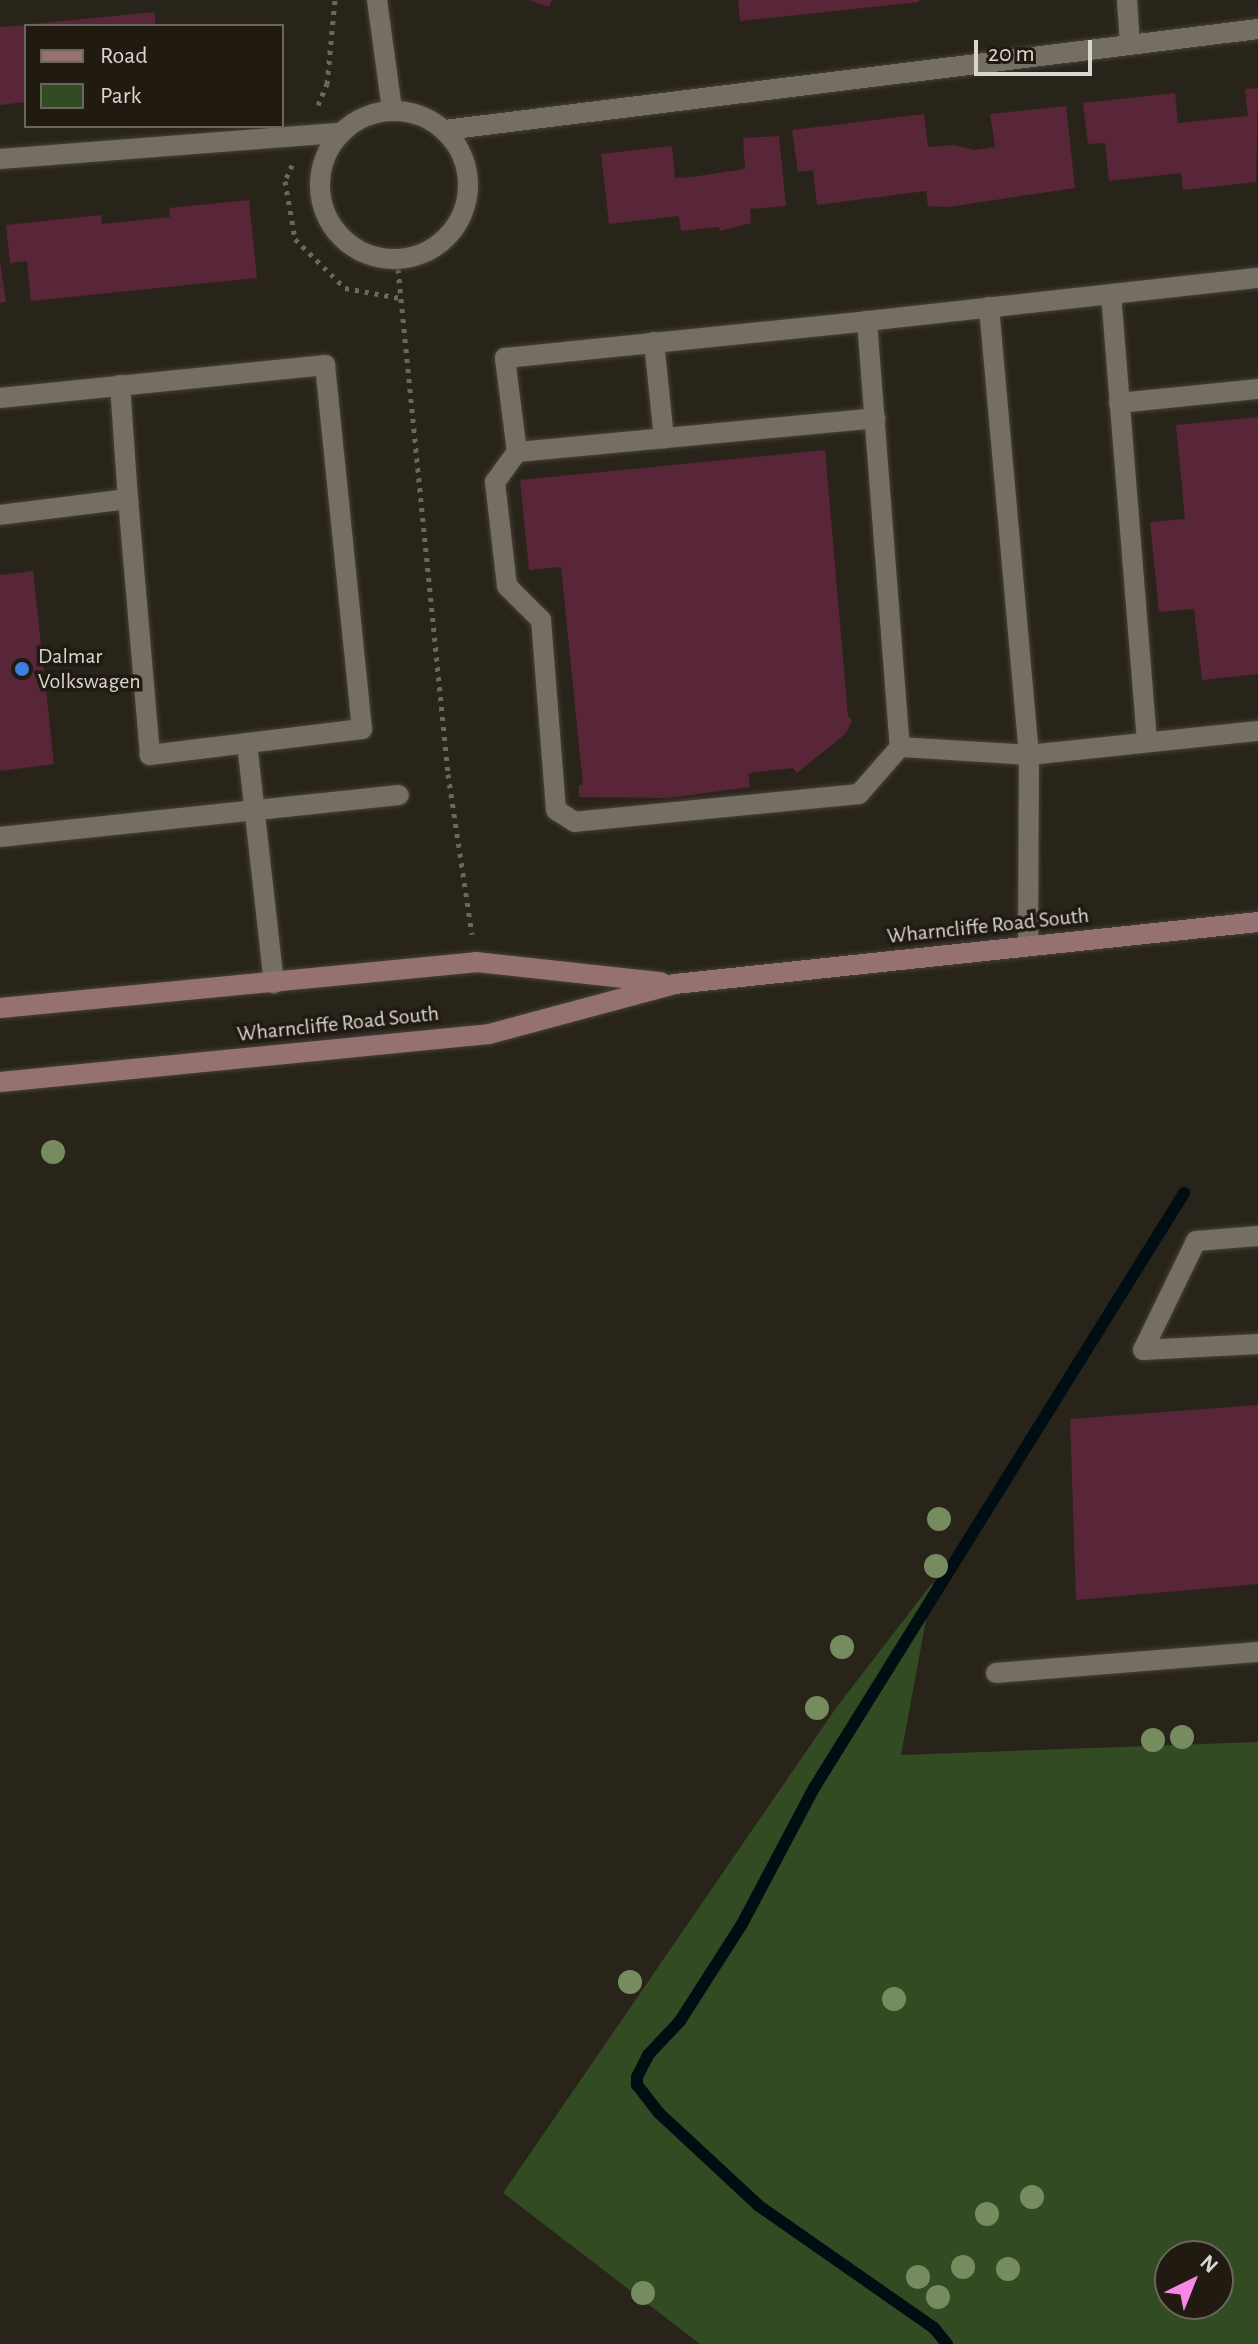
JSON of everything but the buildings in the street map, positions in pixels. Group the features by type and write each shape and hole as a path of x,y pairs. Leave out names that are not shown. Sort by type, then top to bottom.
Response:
{"main road":[{"name":"Wharncliffe Road South","path":"0,1082 489,1034 675,984 1258,922"},
{"name":"Wharncliffe Road South","path":"0,1008 476,962 675,984"}],"street":[{"path":"377,0 392,109"},
{"path":"1127,0 1130,44"},
{"path":"445,130 1258,29"},
{"path":"392,109 421,114 445,130 462,154 469,182 464,211 449,236 425,253 397,259 368,255 343,239 326,216 322,172 340,133 363,116 392,109"},
{"path":"0,159 340,133"},
{"path":"867,321 900,747 859,794 575,822 556,810 541,620 507,586 495,482 517,452 505,358 1258,278"},
{"path":"1111,294 1147,742"},
{"path":"989,307 1029,755 1028,945"},
{"path":"654,342 664,438"},
{"path":"0,398 120,385 325,365 362,729 150,755 120,385"},
{"path":"1119,403 1258,389"},
{"path":"517,452 875,418"},
{"path":"0,515 128,499"},
{"path":"900,747 1029,755 1258,731"},
{"path":"247,743 274,983"},
{"path":"0,837 399,795"},
{"path":"1258,1236 1196,1241 1143,1350 1258,1344"},
{"path":"996,1673 1258,1652"}],"path":[{"path":"335,0 327,84 285,181 295,239 345,288 400,298"},
{"path":"397,259 448,774 476,962"}],"green space":[{"path":"933,1582 901,1755 1258,1742 1258,2344 700,2344 503,2193 836,1708"}],"waterway":[{"path":"947,2344 934,2328 758,2205 659,2113 637,2085 637,2077 648,2055 680,2021 742,1924 814,1788 1184,1193"}],"place":[{"name":"Dalmar Volkswagen","path":"22,669"}]}
